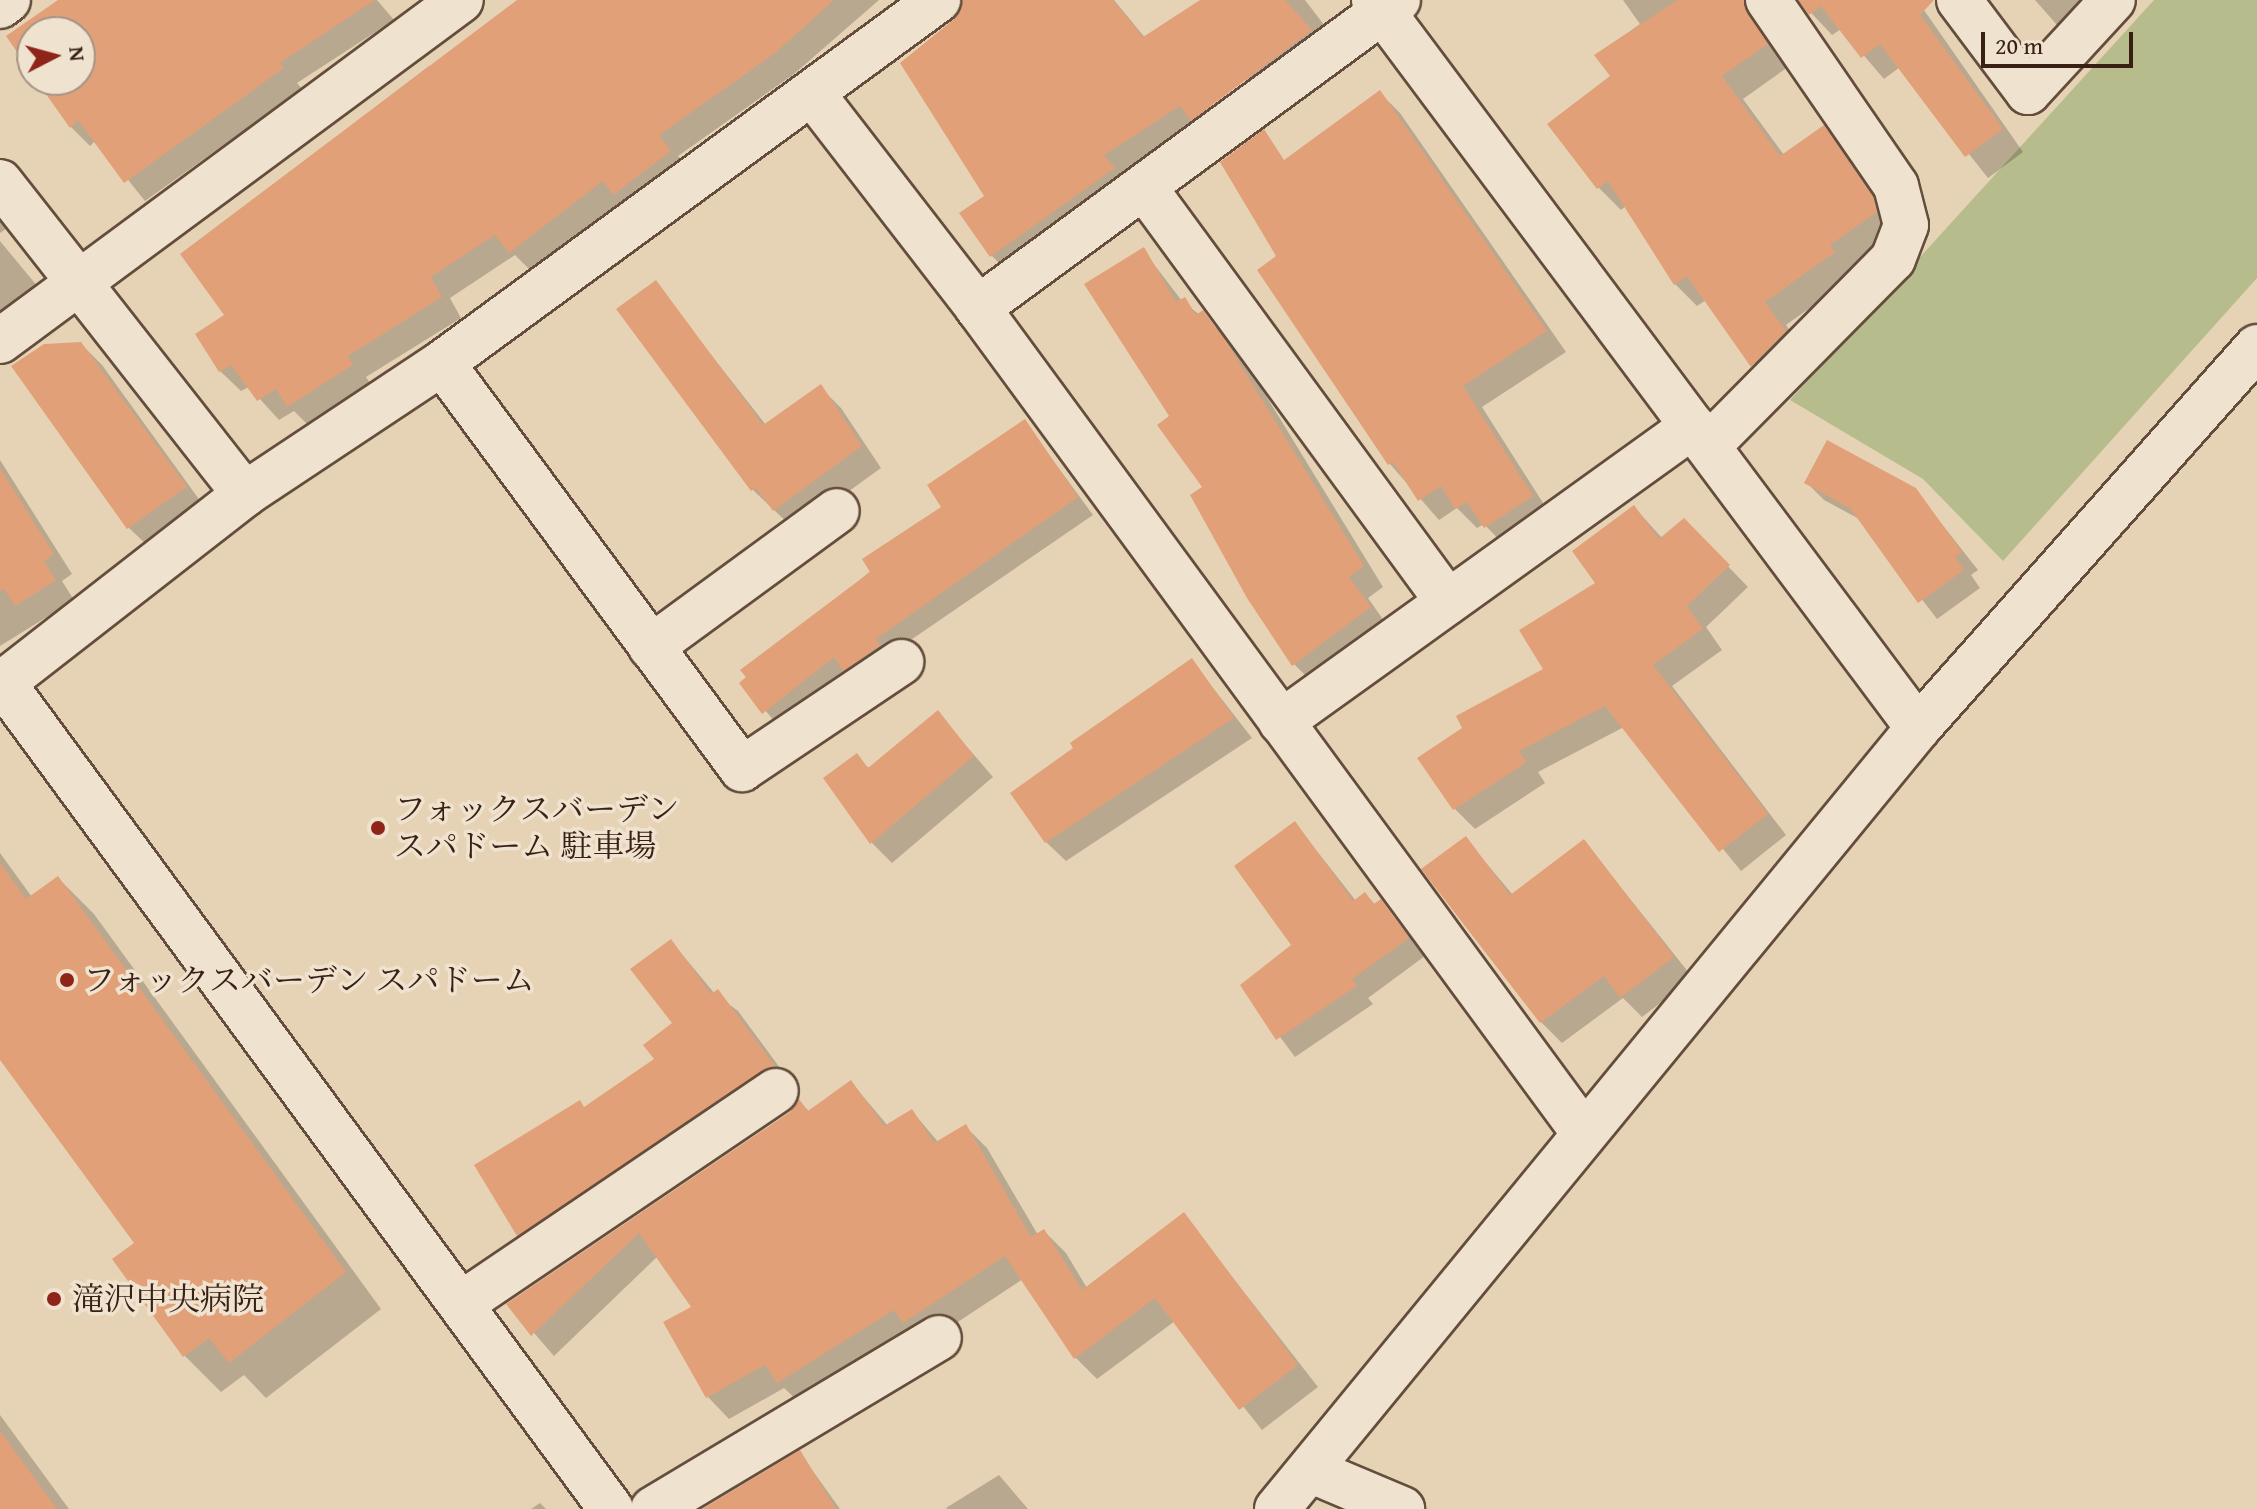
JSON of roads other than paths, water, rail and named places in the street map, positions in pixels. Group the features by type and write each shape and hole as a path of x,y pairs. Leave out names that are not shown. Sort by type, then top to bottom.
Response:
{"street":[{"path":"0,6 8,0"},
{"path":"0,341 461,0"},
{"path":"611,1509 2,684 245,494 442,363 938,0"},
{"path":"1281,722 1448,602 1700,436 1893,259 1906,225 1896,186 1768,0"},
{"path":"1959,0 2028,92 2113,0"},
{"path":"978,308 1385,4 1700,436 1918,728"},
{"path":"812,93 978,308 1583,1132"},
{"path":"0,182 245,494"},
{"path":"1144,187 1448,602"},
{"path":"1277,1509 1312,1471 1583,1132 1918,728 2257,347"},
{"path":"442,363 742,769 901,662"},
{"path":"651,647 837,511"},
{"path":"461,1304 776,1091"},
{"path":"653,1509 939,1338"},
{"path":"1312,1471 1402,1509"}],"place":[{"name":"フォックスバーデン スパドーム 駐車場","path":"378,828"},
{"name":"フォックスバーデン スパドーム","path":"67,980"},
{"name":"滝沢中央病院","path":"54,1299"}]}
